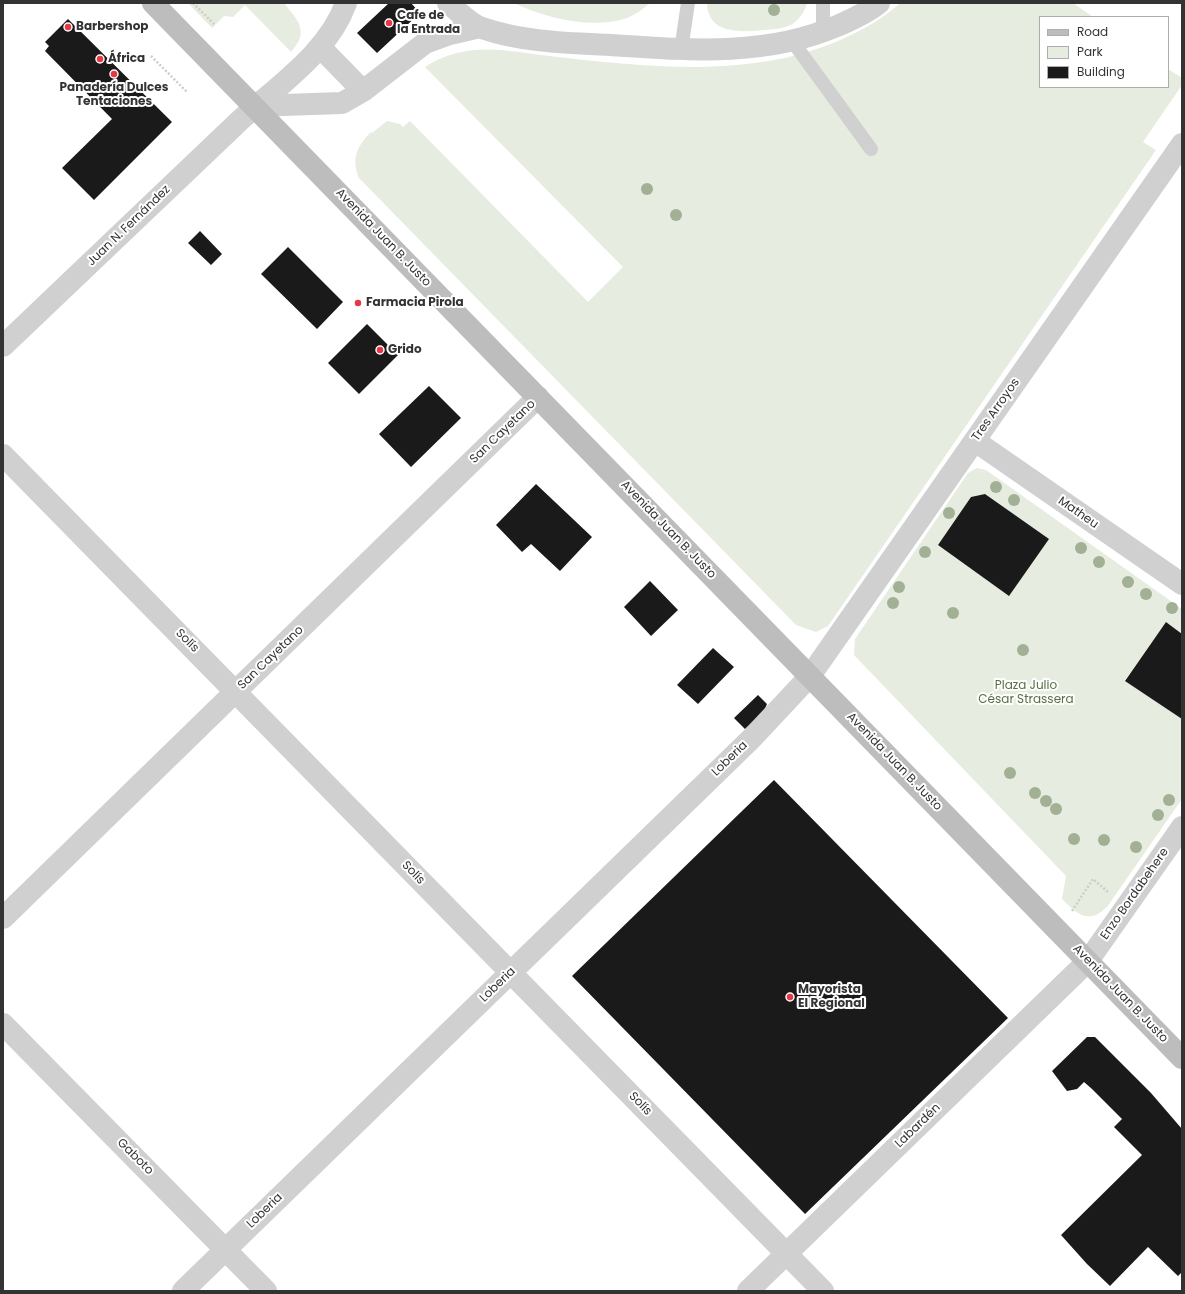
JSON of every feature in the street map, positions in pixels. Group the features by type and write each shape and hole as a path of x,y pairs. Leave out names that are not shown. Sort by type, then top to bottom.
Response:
{"main road":[{"name":"Avenida Juan B. Justo","path":"153,3 1182,1058"}],"street":[{"name":"Juan N. Fernández","path":"3,346 254,106 304,64 320,47 339,20 346,3"},
{"path":"448,3 480,27 525,38 574,43 681,50 747,49 793,42 823,32 854,18 879,3"},
{"path":"254,106 342,103 363,91 425,43 450,34 480,27"},
{"path":"320,47 363,91"},
{"name":"Tres Arroyos","path":"810,676 1182,144"},
{"name":"San Cayetano","path":"3,918 538,397"},
{"name":"Matheu","path":"975,441 1182,584"},
{"name":"Solís","path":"3,455 823,1291"},
{"name":"Loberia","path":"183,1291 752,738 810,676"},
{"name":"Enzo Bordabehere","path":"1088,961 1182,827"},
{"name":"Labardén","path":"748,1291 1088,961"},
{"name":"Gaboto","path":"3,1024 266,1291"}],"lane":[{"path":"681,50 688,3"},
{"path":"823,3 823,32"},
{"path":"793,42 871,149"}],"path":[{"path":"193,3 215,25"},
{"path":"151,56 186,92"},
{"path":"1072,909 1093,879 1126,907"}],"green space":[{"path":"188,3 284,3 294,15 300,26 300,38 297,45 291,52 245,5 233,17 224,16 212,28"},
{"path":"514,3 650,3 628,18 611,22 597,23 553,17"},
{"path":"707,3 807,3 800,17 791,25 776,29 736,31 719,26 713,21 709,13"},
{"path":"900,3 1073,3 1092,16 1039,16 1039,88 1169,88 1169,70 1182,78 1182,85 1143,142 1156,150 828,626 816,632 796,625 359,178 356,159 362,142 371,132 372,133 387,121 400,124 403,127 410,121 588,302 623,267 425,67 441,58 473,50 506,51 594,61 671,67 709,67 746,64 784,58 820,48 867,27"},
{"name":"Plaza Julio César Strassera","path":"977,468 986,470 1182,609 1182,634 1166,622 1125,680 1182,719 1182,799 1107,907 1094,915 1088,916 1078,913 1062,899 1066,876 854,655 855,639 968,473","holes":["985,494 1048,539 1008,595 938,545 971,497"]}],"building":[{"name":"Cafe de la Entrada","path":"389,3 411,3 420,13 377,53 357,33"},
{"path":"68,19 172,122 94,200 62,168 112,119 45,51 49,46 45,42"},
{"path":"200,231 222,254 211,265 188,243"},
{"path":"288,247 343,302 317,329 261,274"},
{"path":"367,324 398,355 359,394 328,363"},
{"path":"429,386 461,418 411,467 379,434"},
{"path":"536,484 592,537 560,571 531,544 522,552 496,525"},
{"path":"985,494 1049,539 1009,596 938,545 971,497"},
{"path":"650,581 678,610 651,636 624,607"},
{"path":"1166,622 1182,634 1182,719 1125,681"},
{"path":"713,648 734,667 698,704 677,685"},
{"path":"758,695 767,704 764,711 745,729 734,718"},
{"name":"Mayorista El Regional","path":"774,780 1008,1018 805,1214 572,976"},
{"path":"1087,1037 1095,1037 1151,1093 1182,1129 1182,1272 1178,1276 1148,1247 1110,1286 1087,1264 1061,1235 1142,1155 1114,1127 1122,1119 1092,1089 1084,1082 1077,1089 1067,1091 1052,1071"}],"place":[{"name":"Cafe de la Entrada","path":"389,23"},
{"name":"Barbershop","path":"68,27"},
{"name":"África","path":"100,59"},
{"name":"Panadería Dulces Tentaciones","path":"114,74"},
{"name":"Farmacia Pirola","path":"358,303"},
{"name":"Grido","path":"380,350"},
{"name":"Mayorista El Regional","path":"790,997"}]}
